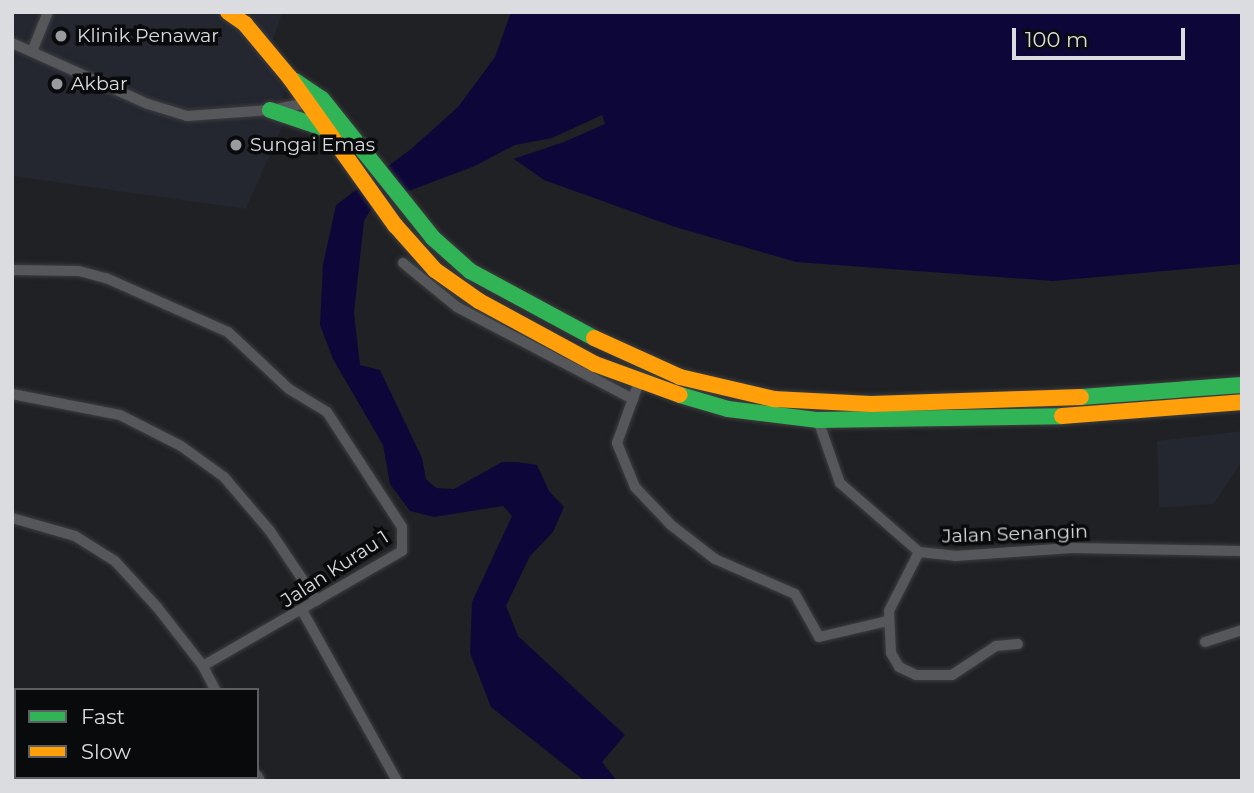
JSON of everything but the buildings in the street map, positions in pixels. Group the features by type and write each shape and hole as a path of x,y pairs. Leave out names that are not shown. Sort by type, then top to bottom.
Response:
{"main road":[{"path":"228,12 245,24 290,78 370,155 412,212 450,254 490,283 604,344 680,377 733,392 817,403 1032,401 1242,385"},
{"path":"314,102 326,129 395,225 458,289 595,364 639,382 728,409 818,420 1036,418 1242,402"},
{"path":"270,110 326,129"}],"street":[{"path":"33,49 48,12"},
{"path":"12,43 33,49 169,111 204,117 314,102"},
{"path":"403,263 457,307 633,399"},
{"name":"Jalan Kurau 1","path":"12,270 79,271 177,306 248,346 289,389 327,412 402,527 405,538 402,551 303,612 203,666"},
{"path":"639,382 617,443 623,464 635,487 671,525 715,559 794,594 819,638 888,621"},
{"path":"12,394 120,415 181,446 224,477 270,531 317,601"},
{"name":"Jalan Senangin","path":"818,420 840,483 919,552 976,556 1072,548 1242,551"},
{"path":"12,518 75,536 115,561 203,666 214,688"},
{"path":"919,552 891,601 888,621 894,660 905,672 916,675 952,675 996,646 1018,644"},
{"path":"303,612 397,781"},
{"path":"1205,642 1242,630"}],"shaded area":[{"path":"12,12 283,12 265,60 284,88 283,125 246,209 12,176"},
{"path":"511,12 1242,12 1242,264 1053,281 796,262 672,226 544,180 507,154 374,204 364,221 354,313 360,365 380,370 422,458 426,479 436,488 454,489 502,462 517,462 537,465 549,491 564,507 553,532 530,556 506,606 518,636 625,735 602,762 617,781 585,781 491,707 470,653 472,602 512,516 503,506 434,517 410,511 390,484 383,445 333,359 320,325 323,265 336,205 411,149 458,107 495,57"},
{"path":"1242,431 1242,462 1213,504 1159,508 1157,441"}],"pier":[{"path":"602,115 605,124 564,142 474,172 471,168 515,145 552,138"}],"traffic: fast":[{"path":"295,81 322,99 433,238 470,271 594,338"},
{"path":"270,110 323,128"},
{"path":"1081,397 1242,385"},
{"path":"680,395 728,409 818,420 1062,416"}],"traffic: slow":[{"path":"228,12 245,24 290,78 395,225 435,270 479,301 595,364 680,395"},
{"path":"594,338 680,377 774,399 871,404 1081,397"},
{"path":"1062,416 1242,402"}],"place":[{"name":"Klinik Penawar","path":"61,36"},
{"name":"Akbar","path":"57,84"},
{"name":"Sungai Emas","path":"236,145"}]}
